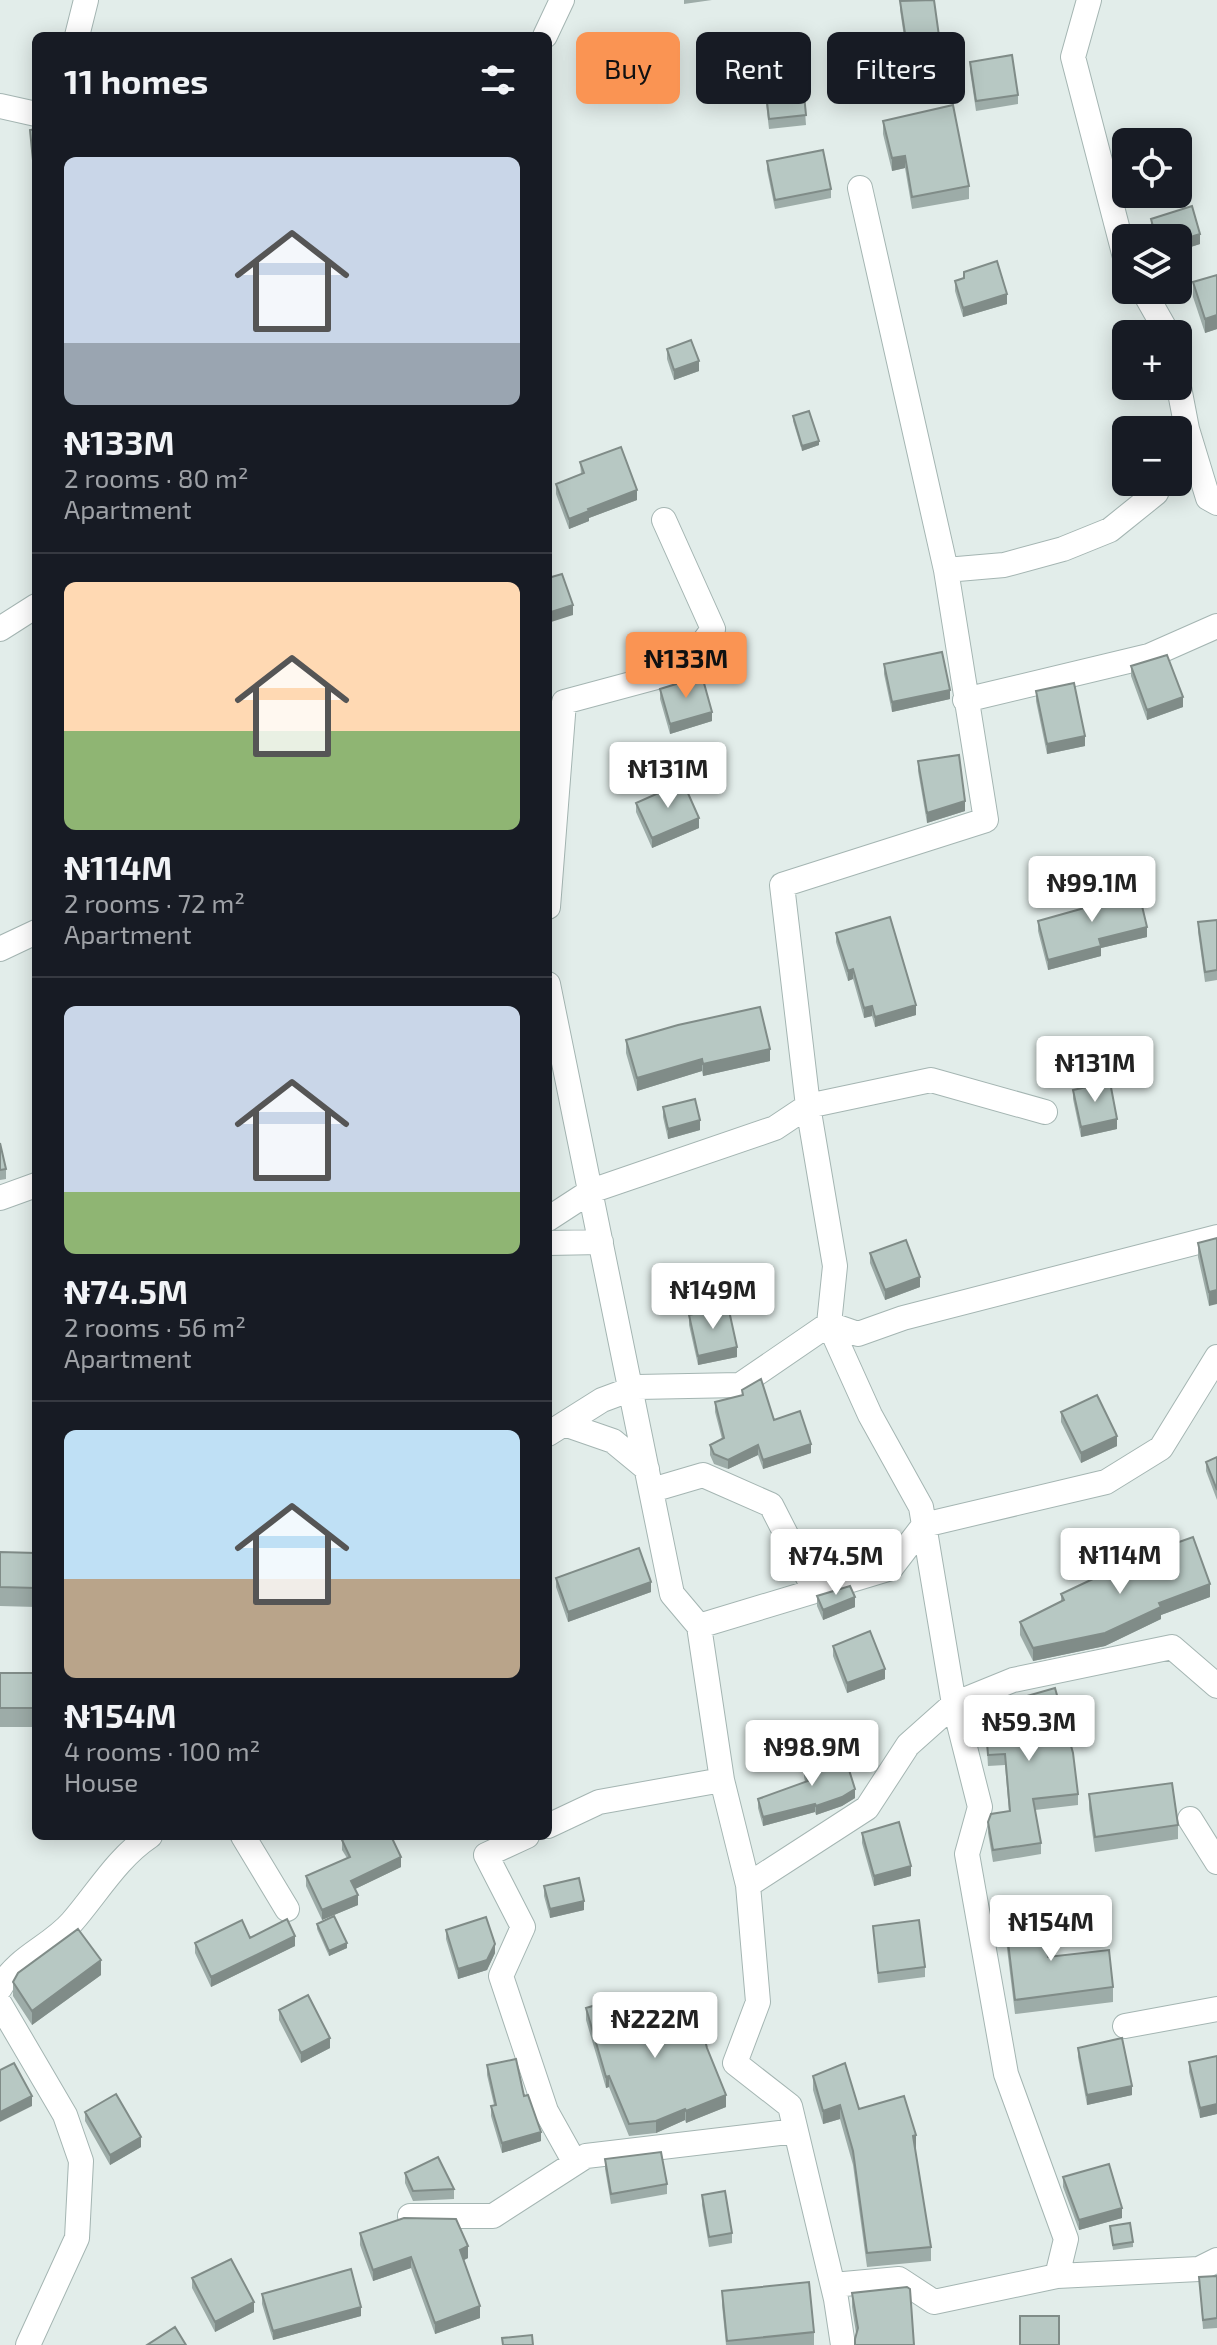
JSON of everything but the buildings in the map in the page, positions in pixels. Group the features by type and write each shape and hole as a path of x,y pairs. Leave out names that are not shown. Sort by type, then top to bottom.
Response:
{"street":[{"path":"78,32 86,0"},
{"path":"547,32 562,0"},
{"path":"1089,0 1073,57 1116,224"},
{"path":"0,106 32,111"},
{"path":"860,188 946,570 986,820 782,885 808,1106 835,1266 829,1324 870,1415 921,1507 954,1704 980,1807 967,1854 1006,2074 1066,2239 1057,2276"},
{"path":"1192,460 1208,498 1217,503"},
{"path":"946,570 1004,565 1063,549 1110,530 1152,496"},
{"path":"552,856 564,702 683,670 713,629 664,520"},
{"path":"0,629 32,609"},
{"path":"965,700 1149,656 1217,626"},
{"path":"0,949 32,934"},
{"path":"552,1003 672,1594 699,1626 722,1780 748,1885 758,2002 735,2063 790,2106 833,2285 843,2345"},
{"path":"552,1216 591,1191 775,1128 808,1106 931,1080 1045,1112"},
{"path":"0,1198 32,1186"},
{"path":"829,1324 858,1334 903,1318 1217,1237"},
{"path":"552,1243 601,1242"},
{"path":"556,1429 602,1400 631,1390 740,1385 829,1324"},
{"path":"699,1626 891,1568 924,1525 1106,1482 1161,1448 1217,1357"},
{"path":"1190,1401 1217,1393"},
{"path":"556,1429 613,1441 650,1480"},
{"path":"650,1480 703,1475 771,1505 815,1591"},
{"path":"748,1885 867,1808 908,1745 954,1704 1013,1680 1172,1647 1217,1686"},
{"path":"552,1824 599,1802 722,1780"},
{"path":"1190,1819 1217,1862"},
{"path":"0,1988 10,1971 70,1924 132,1848 144,1840"},
{"path":"245,1840 287,1909"},
{"path":"518,1840 486,1855 523,1927 501,1976 546,2111 575,2163"},
{"path":"0,2004 65,2115 81,2161 77,2238 28,2345"},
{"path":"1125,2026 1217,2009"},
{"path":"410,2216 493,2216 586,2156 796,2131"},
{"path":"833,2285 899,2279 934,2302 1057,2276 1199,2269 1217,2260"}]}
